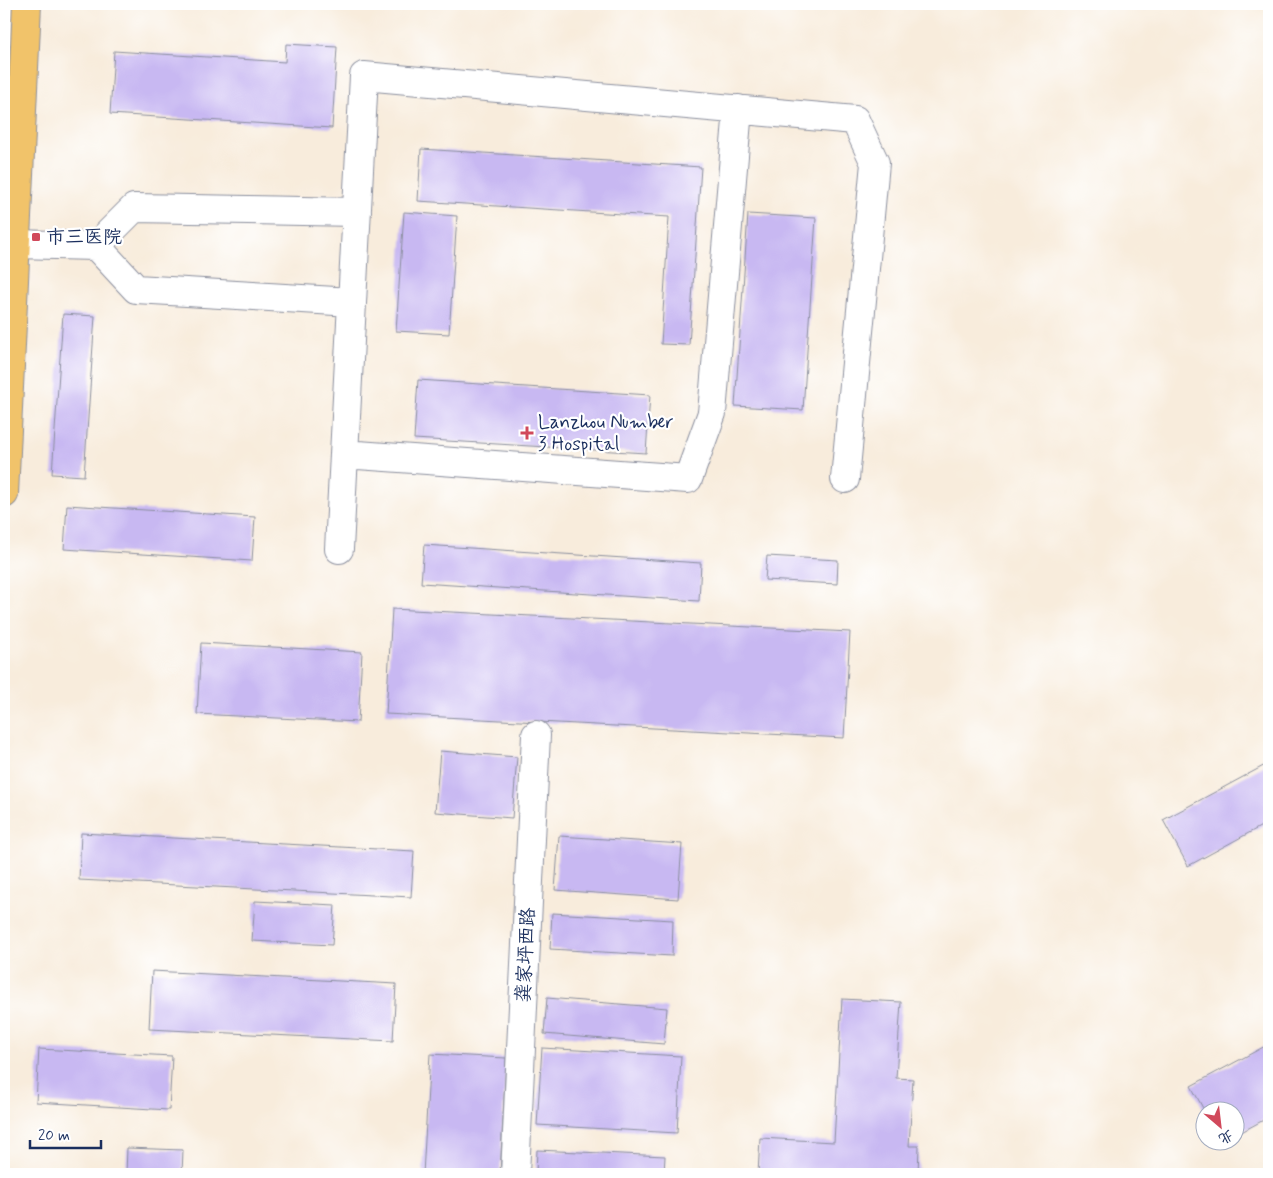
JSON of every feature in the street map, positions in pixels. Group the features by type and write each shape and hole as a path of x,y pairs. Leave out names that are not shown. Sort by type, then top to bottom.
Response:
{"main road":[{"path":"4,494 7,347 15,244 27,4"}],"street":[{"path":"339,549 364,76 855,120 875,163 845,479"},
{"path":"344,454 688,479 712,413 738,109"},
{"path":"96,246 134,208 357,212"},
{"path":"15,244 96,246 136,289 352,302"},
{"name":"龚家坪西路","path":"515,1174 536,735"}],"building":[{"path":"286,44 337,47 332,128 110,114 114,51 285,62"},
{"path":"421,149 701,167 689,345 661,344 669,217 418,201"},
{"path":"404,212 457,216 449,334 396,331"},
{"path":"748,214 816,218 803,410 735,406"},
{"path":"63,314 95,316 84,476 52,474"},
{"path":"418,380 650,395 646,453 414,439"},
{"path":"67,505 255,517 252,561 64,549"},
{"path":"424,545 701,563 699,601 421,583"},
{"path":"767,556 838,560 837,584 765,580"},
{"path":"392,609 850,632 844,738 386,714"},
{"path":"201,643 362,652 358,722 197,714"},
{"path":"440,751 517,757 512,818 435,812"},
{"path":"1269,763 1269,822 1188,866 1163,820"},
{"path":"81,833 414,851 411,897 79,880"},
{"path":"559,836 682,844 678,899 555,890"},
{"path":"255,901 335,905 332,945 252,941"},
{"path":"552,913 673,920 672,956 550,949"},
{"path":"152,971 396,984 393,1041 149,1029"},
{"path":"547,998 667,1008 664,1044 544,1034"},
{"path":"842,999 901,1002 896,1078 913,1079 909,1146 919,1146 918,1174 758,1174 760,1138 834,1142"},
{"path":"1269,1044 1269,1117 1246,1130 1246,1100 1199,1100 1191,1086"},
{"path":"542,1048 681,1056 677,1133 537,1125"},
{"path":"39,1049 172,1056 169,1110 36,1102"},
{"path":"430,1054 506,1058 500,1174 423,1174"},
{"path":"127,1148 183,1150 182,1174 126,1174"},
{"path":"537,1150 665,1156 664,1174 536,1174"}],"place":[{"name":"市三医院","path":"36,237"},
{"name":"Lanzhou Number 3 Hospital","path":"527,433"}]}
